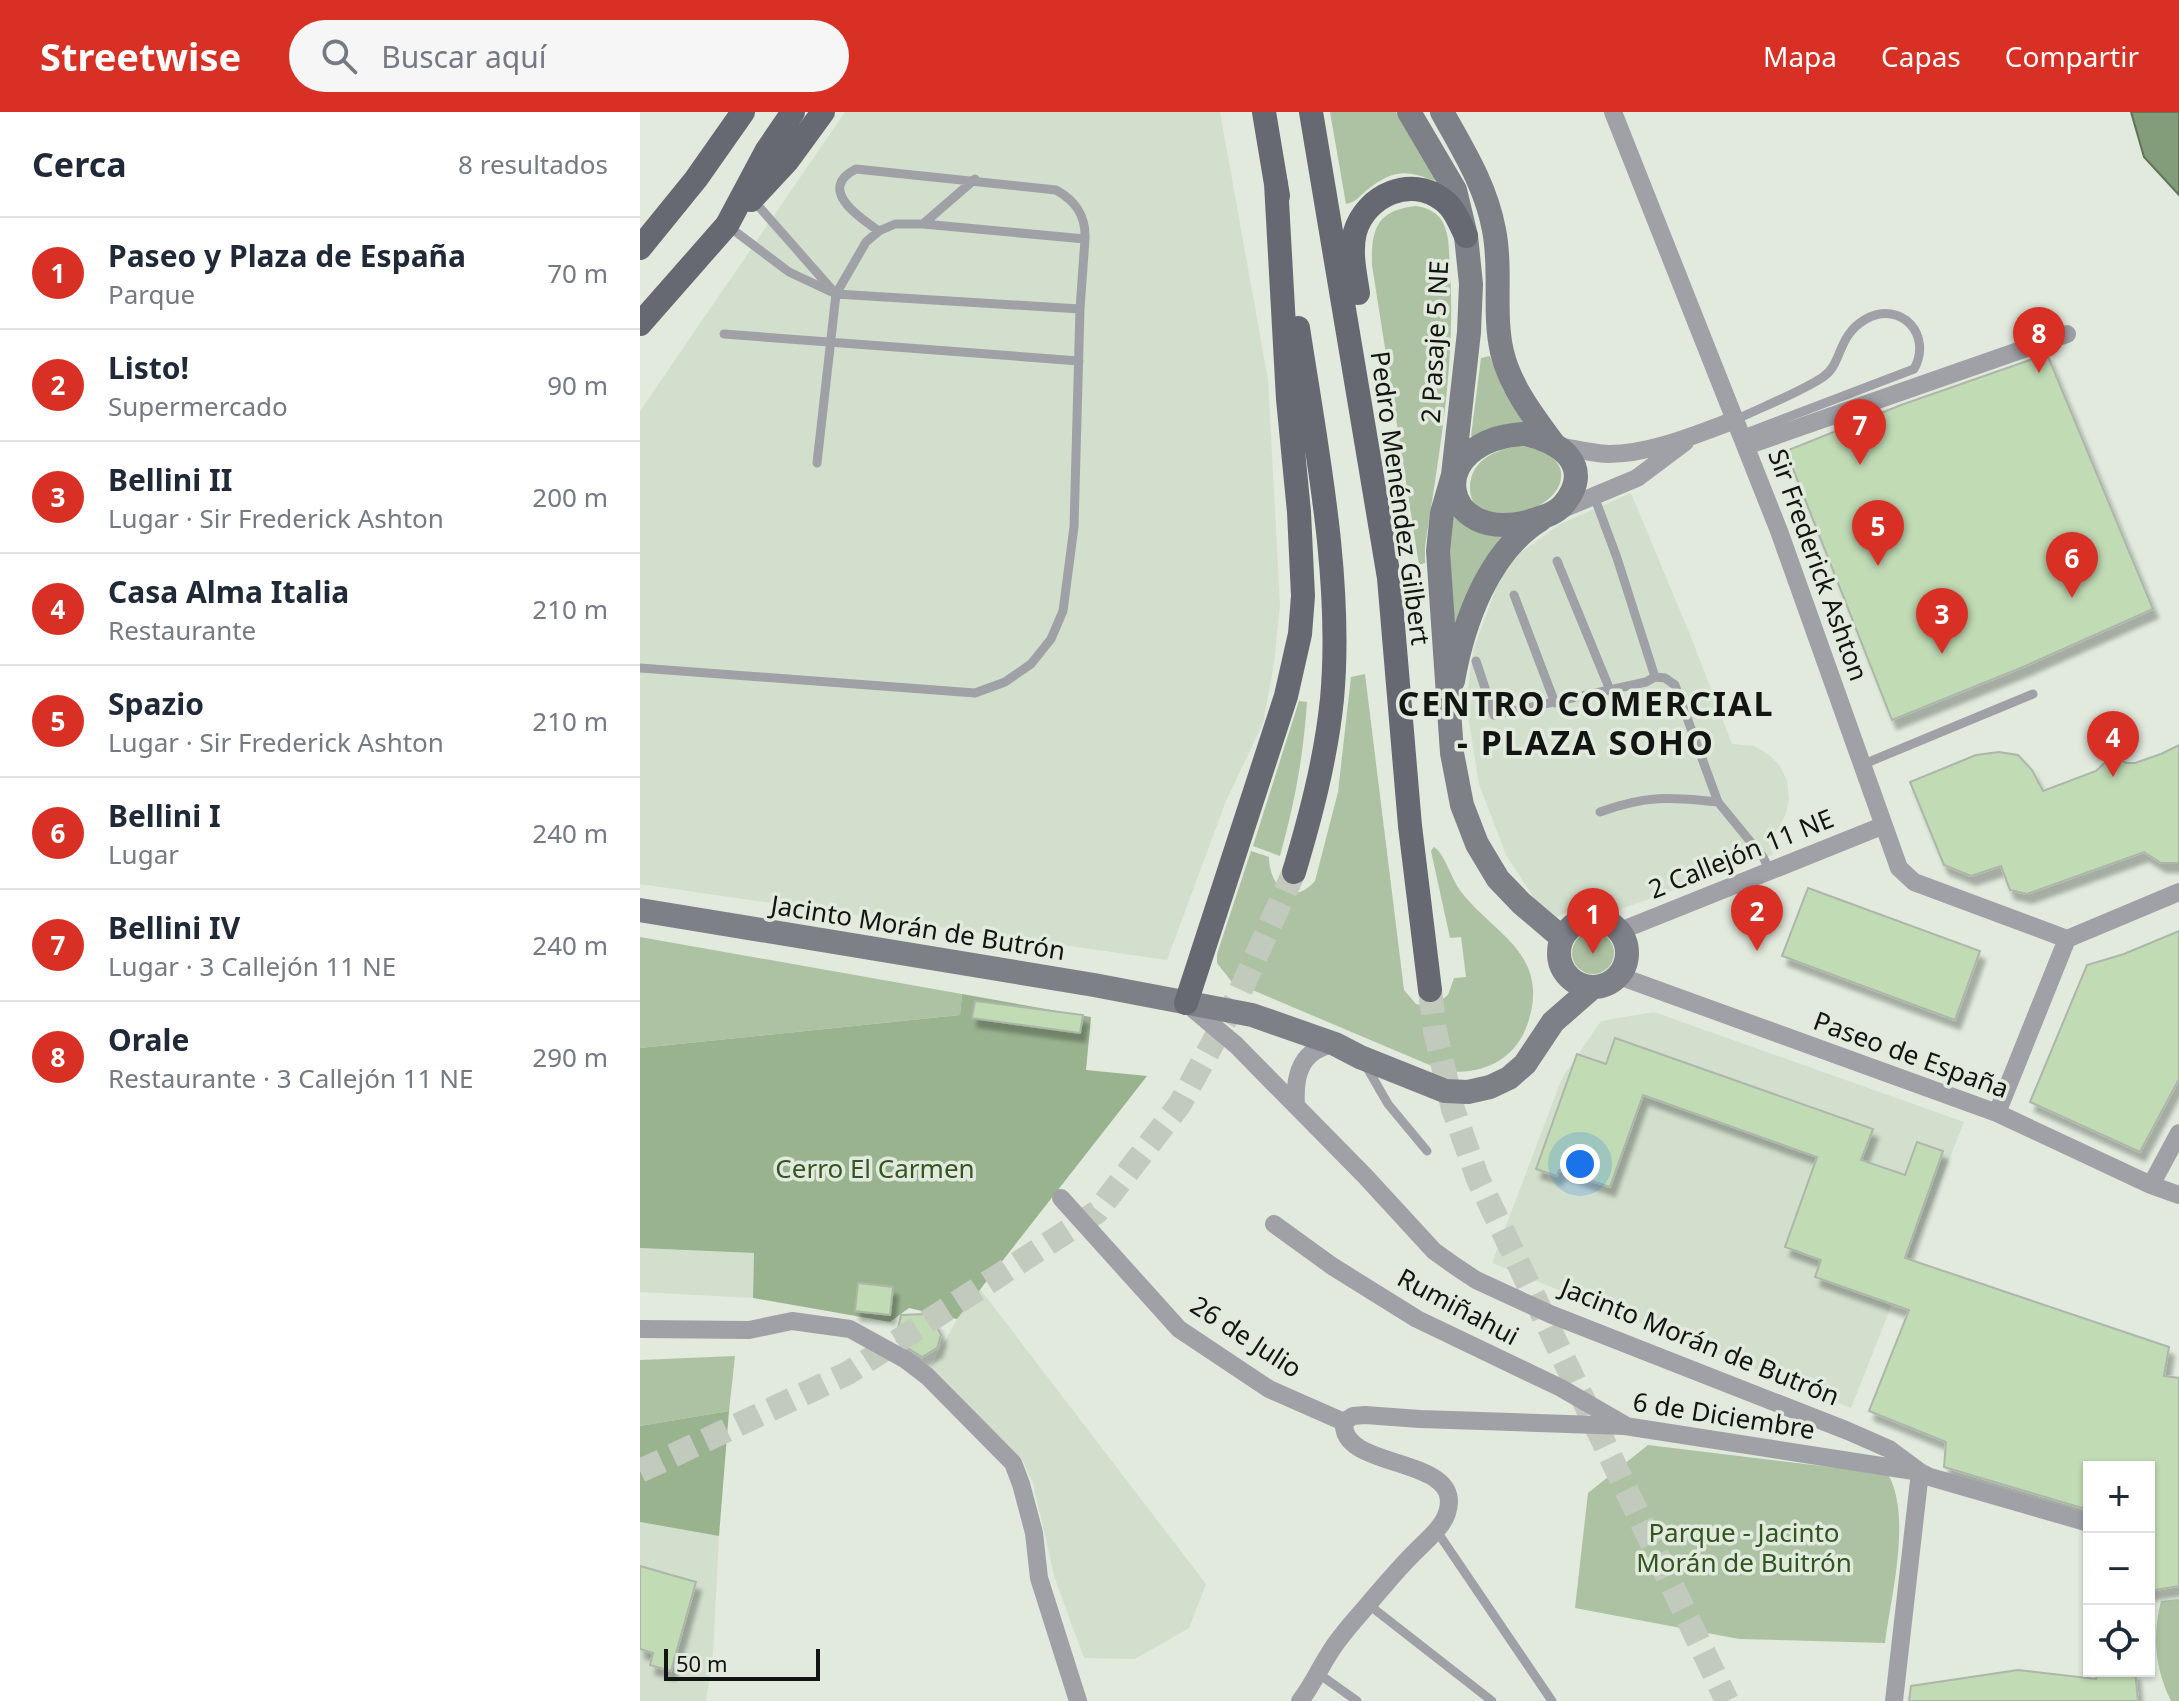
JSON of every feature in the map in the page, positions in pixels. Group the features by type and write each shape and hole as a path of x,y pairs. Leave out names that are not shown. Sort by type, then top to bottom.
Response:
{"main road":[{"path":"640,248 696,179 743,112"},
{"path":"727,225 767,150 793,112"},
{"path":"640,324 788,160 823,112"},
{"path":"1264,112 1310,410 1333,602 1332,697 1324,754 1314,804 1294,872"},
{"name":"Pedro Menéndez Gilbert","path":"1311,112 1389,578 1410,826 1430,990"},
{"path":"1186,1003 1286,696 1300,634 1303,596 1299,512 1288,399 1276,183"},
{"path":"1356,380 1359,296 1353,251 1360,219 1381,197 1394,190 1419,188 1451,207 1466,236"}],"street":[{"name":"2 Pasaje 5 NE","path":"1409,112 1455,190 1466,236 1471,284 1469,332 1453,475 1442,513 1438,551 1449,731 1462,805 1477,844 1498,879 1561,937"},
{"path":"1442,112 1478,177 1494,228 1498,255 1500,334 1507,368 1517,390 1574,467 1574,481 1568,498 1551,514"},
{"name":"Sir Frederick Ashton","path":"1613,112 1740,433 1864,764 1882,826 1899,868 1914,882 2067,939"},
{"path":"1694,435 1637,478 1551,514 1509,525 1477,519 1461,505 1456,495 1453,475 1459,463 1470,453 1507,436 1523,434 1606,454 1630,453 1694,435 1740,433 2067,334"},
{"name":"2 Pasaje 5 NE","path":"1449,731 1457,658 1484,585 1513,544 1532,525 1551,514"},
{"name":"2 Callejón 11 NE","path":"1620,931 1882,826"},
{"path":"1997,1113 2067,939 2179,892"},
{"name":"Jacinto Morán de Butrón","path":"640,910 1094,985 1252,1015 1335,1044 1445,1091 1468,1092 1509,1078 1525,1064 1553,1022 1593,987"},
{"path":"1600,919 1620,931 1625,939 1627,958 1619,976 1611,982 1593,987 1581,985 1563,971 1559,960 1561,937 1578,922 1600,919"},
{"name":"Paseo de España","path":"1619,976 1997,1113 2179,1195"},
{"name":"Jacinto Morán de Butrón","path":"1186,1003 1236,1045 1434,1251 1476,1280 1550,1314 1848,1431 1889,1449 1920,1472"},
{"path":"1296,1105 1297,1080 1305,1059 1313,1051 1335,1044"},
{"path":"2151,1185 2179,1133"},
{"name":"26 de Julio","path":"1061,1198 1179,1329 1269,1389 1344,1422 1343,1431 1350,1441 1367,1452 1434,1476 1444,1487 1448,1500 1447,1513 1436,1530 1393,1574 1329,1653 1300,1701"},
{"name":"Rumiñahui","path":"1274,1224 1332,1266 1417,1319 1561,1388 1625,1426"},
{"path":"640,1329 749,1330 792,1321 850,1329 906,1360 927,1376 1013,1463 1034,1533 1039,1578 1078,1701"},
{"name":"6 de Diciembre","path":"1344,1422 1353,1416 1365,1415 1625,1426 1920,1472 2083,1521"},
{"path":"1894,1701 1920,1472"}],"lane":[{"path":"640,668 975,693 1019,674 1042,652 1058,625 1063,611 1074,527 1085,239 1080,211 1066,195 1056,190 862,168 851,171 843,178 843,201 853,213 879,231"},
{"path":"923,224 975,179"},
{"path":"752,198 836,294"},
{"path":"817,463 836,294 866,242 879,231 895,224 923,224 1085,239"},
{"path":"727,225 789,272 836,294 1080,309"},
{"path":"1888,313 1912,324 1919,338 1921,356 1914,369 1740,433 1826,376 1839,354 1844,337 1867,319 1888,313"},
{"path":"724,334 1079,361"},
{"path":"1594,496 1655,677"},
{"path":"1557,561 1610,690"},
{"path":"1514,595 1555,703"},
{"path":"1476,661 1494,715 1646,682 1655,677 1665,678 1675,685 1718,802 1763,857 1770,871"},
{"path":"1864,764 2033,694"},
{"path":"1600,812 1623,803 1666,796 1718,802"},
{"path":"1360,1057 1388,1104 1427,1151"},
{"path":"1436,1530 1552,1701"},
{"path":"1369,1605 1492,1701"},
{"path":"1319,1674 1357,1701"}],"shaded area":[{"path":"845,112 1220,112 1268,380 1280,604 1274,664 1263,723 1226,801 1167,960 640,884 640,411"},
{"path":"2131,112 2179,112 2179,195 2144,157"},
{"name":"CENTRO COMERCIAL - PLAZA SOHO","path":"1631,493 1732,744 1754,746 1780,766 1787,781 1789,798 1786,814 1777,830 1767,838 1773,855 1615,911 1597,903 1580,905 1549,921 1506,855 1479,784 1466,703 1473,651 1498,583 1512,559 1560,524"},
{"path":"1654,1012 1964,1122 1851,1408 1492,1263 1562,1078 1601,1021"},
{"path":"640,1248 754,1253 753,1298 640,1292"},
{"path":"980,1289 1206,1584 1189,1628 1135,1659 1084,1658 1055,1579 1033,1483 1022,1459 930,1368 957,1319"},
{"path":"640,1522 719,1536 713,1653 706,1701 640,1701"}],"green space":[{"path":"1330,112 1396,112 1436,178 1434,181 1407,173 1392,175 1346,204"},
{"path":"1416,206 1434,212 1445,226 1449,245 1451,305 1445,408 1425,563 1419,565 1372,265 1373,241 1379,224 1393,212"},
{"path":"1490,356 1504,391 1525,422 1478,438 1471,436 1481,358"},
{"path":"1519,446 1542,451 1554,459 1561,472 1559,485 1552,496 1540,505 1523,511 1492,515 1473,501 1471,477 1486,458"},
{"path":"1452,513 1477,530 1506,536 1455,633 1446,567"},
{"path":"1365,674 1404,990 1416,1004 1432,1007 1448,995 1454,978 1466,977 1461,937 1450,938 1431,851 1434,847 1442,855 1462,893 1513,945 1530,974 1533,991 1531,1012 1521,1038 1503,1058 1480,1069 1455,1072 1439,1069 1231,981 1217,963 1217,954 1251,851 1269,857 1273,876 1283,890 1298,893 1315,881 1338,792 1351,677"},
{"path":"1299,701 1307,702 1303,742 1280,856 1253,846"},
{"path":"1593,932 1608,938 1614,953 1608,968 1593,974 1578,968 1572,953 1578,938"},
{"path":"640,937 962,994 960,1015 640,1048"},
{"name":"Cerro El Carmen","path":"962,994 1091,1017 1086,1070 1147,1076 957,1319 909,1308 890,1322 753,1298 754,1253 640,1248 640,1048 960,1015"},
{"path":"735,1356 729,1411 640,1426 640,1360"},
{"path":"729,1411 719,1536 640,1522 640,1426"},
{"name":"Parque - Jacinto Morán de Buitrón","path":"1648,1445 1888,1474 1895,1492 1899,1534 1885,1643 1739,1639 1575,1608 1588,1493"},
{"path":"2179,1599 2179,1701 2171,1701 2158,1664 2157,1627 2161,1601"}],"building":[{"path":"2047,354 2153,609 2023,667 1892,720 1786,451 1901,405"},
{"path":"2179,745 2179,863 2161,863 2144,852 2027,894 2010,890 2001,866 1971,876 1944,865 1910,782 1976,755 1999,752 2018,755 2032,770 2043,791 2096,771 2111,757 2135,763"},
{"path":"1808,888 1980,951 1955,1020 1782,956"},
{"path":"2179,931 2179,1079 2140,1152 2030,1102 2087,965 2124,954"},
{"path":"975,1001 1083,1015 1080,1033 972,1018"},
{"path":"1615,1038 1873,1129 1861,1160 1905,1175 1917,1142 1943,1151 1905,1258 2169,1347 2164,1376 2179,1378 2179,1586 2155,1590 2155,1461 2083,1461 2083,1508 1944,1467 1946,1442 1869,1411 1909,1310 1815,1277 1821,1260 1785,1247 1817,1157 1643,1095 1610,1187 1559,1170 1557,1176 1536,1169 1577,1054 1606,1064"},
{"path":"858,1283 893,1287 890,1315 855,1311"},
{"path":"924,1314 935,1322 941,1335 937,1348 922,1357 897,1341 896,1337 901,1315"},
{"path":"640,1566 696,1582 671,1671 650,1665 653,1653 640,1649"},
{"path":"2018,1670 2096,1679 2136,1677 2138,1701 1909,1701 1911,1686"}],"tunnel":[{"path":"640,1471 848,1373 1097,1212 1180,1104 1238,996 1294,872"},
{"path":"1430,990 1435,1031 1453,1109 1478,1179 1727,1701"}],"place":[{"name":"Orale","path":"2039,373"},
{"name":"Bellini IV","path":"1860,465"},
{"name":"Spazio","path":"1878,566"},
{"name":"Bellini I","path":"2072,598"},
{"name":"Bellini II","path":"1942,654"},
{"name":"Casa Alma Italia","path":"2113,777"},
{"name":"Listo!","path":"1757,951"},
{"name":"Paseo y Plaza de España","path":"1593,954"}],"district":[{"name":"CENTRO COMERCIAL - PLAZA SOHO","path":"1586,724"}]}
